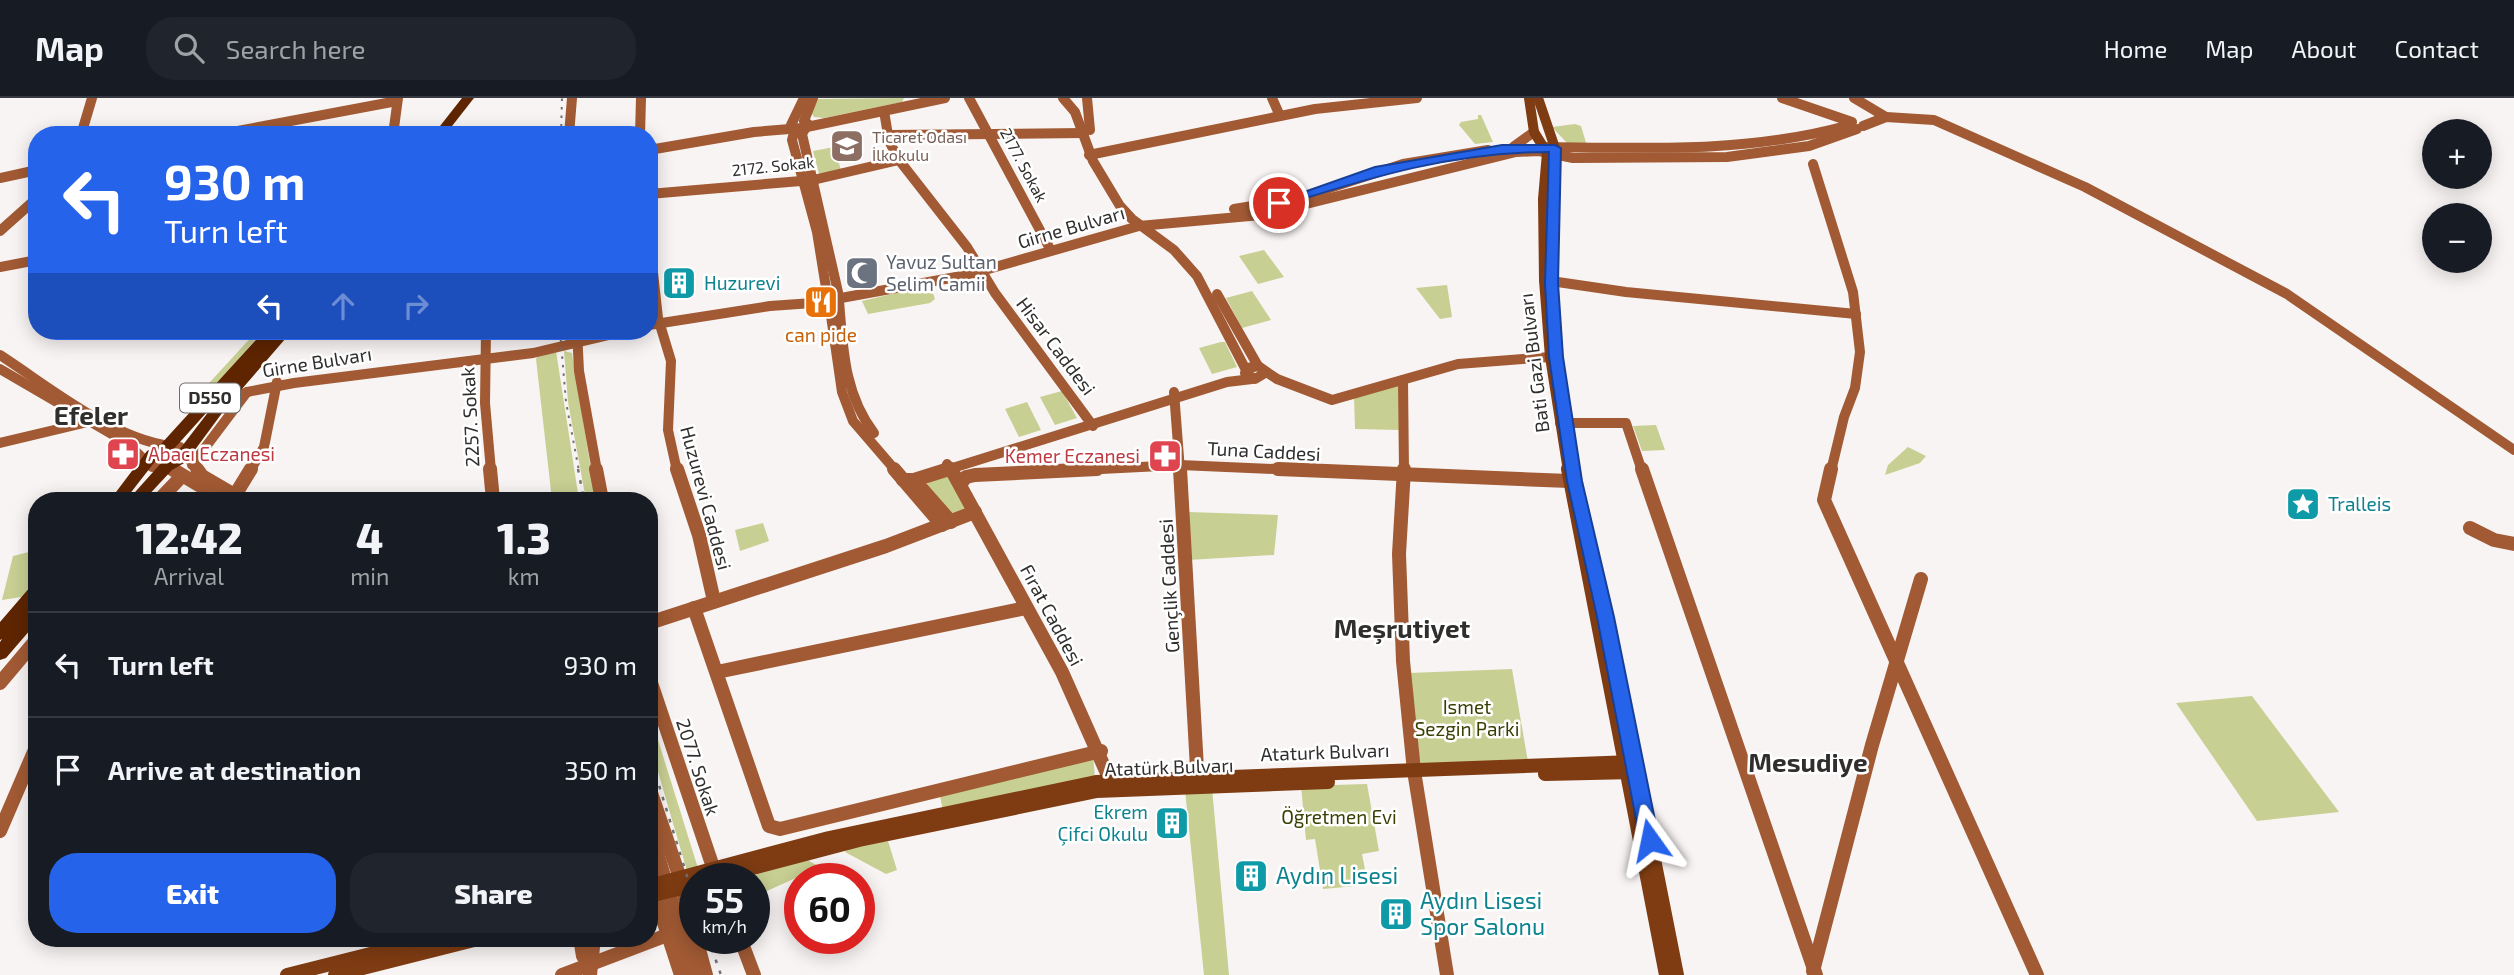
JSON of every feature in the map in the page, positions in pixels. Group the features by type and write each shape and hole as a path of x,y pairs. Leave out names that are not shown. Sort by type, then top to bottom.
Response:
{"highway":[{"path":"446,126 467,98"},
{"path":"459,126 479,98"},
{"name":"D550","path":"124,492 156,452 166,448 263,340"},
{"name":"D550","path":"143,492 167,466 188,458 223,402 277,340"},
{"path":"0,633 28,600"},
{"path":"0,653 28,621"}],"main road":[{"path":"1529,98 1533,110 1534,132 1551,151"},
{"path":"1538,98 1551,132 1548,282 1563,423 1606,617 1629,767 1666,975"},
{"name":"Bati Gazi Bulvarı","path":"1548,282 1550,357 1563,423 1569,481 1629,767"},
{"path":"1629,767 1677,975"},
{"name":"Atatürk Bulvarı","path":"768,863 1112,784 1629,767"},
{"path":"287,975 397,947"},
{"path":"335,975 446,947"}],"street":[{"path":"84,126 92,98"},
{"path":"570,126 572,98"},
{"path":"640,98 640,126"},
{"path":"647,126 648,98"},
{"path":"800,125 804,98"},
{"path":"813,98 792,140 807,180 834,297 842,392 853,421 946,524"},
{"path":"800,125 927,98"},
{"path":"658,147 884,111 945,98"},
{"name":"2177. Sokak","path":"969,98 1049,247"},
{"path":"1063,98 1075,108 1092,154 1141,223 1174,250 1190,268 1211,298 1254,373 1314,396 1342,399 1458,364 1550,357"},
{"path":"1087,98 1092,154"},
{"path":"1272,98 1280,116"},
{"path":"1092,154 1341,105 1416,98"},
{"path":"1782,98 1856,124"},
{"path":"1854,98 1886,117"},
{"path":"261,126 397,99 394,126"},
{"name":"Hisar Caddesi","path":"884,111 888,141 899,160 982,268 995,293 1091,423"},
{"path":"1141,223 1261,215 1491,157 1531,150 1679,159 1787,150 1804,141 1856,124 1886,117 1914,117 1949,125 2085,187 2255,276 2330,322 2514,450"},
{"path":"1513,147 1534,132"},
{"path":"1551,132 1566,144 1588,149"},
{"path":"889,135 1084,133"},
{"path":"1141,223 1279,203 1403,164 1513,147 1551,151 1713,148 1804,141"},
{"path":"1804,141 1850,281 1856,314 1859,368 1843,417 1824,500 2037,975"},
{"path":"1779,142 1787,150 1813,164"},
{"name":"2172. Sokak","path":"658,193 807,180 899,160"},
{"path":"0,177 28,171"},
{"path":"0,231 28,206"},
{"path":"1165,238 1165,229 1176,222"},
{"path":"1141,223 1165,238 1208,279 1254,373"},
{"name":"Girne Bulvarı","path":"982,268 1141,223"},
{"name":"Girne Bulvarı","path":"658,320 834,297 982,268 1141,223"},
{"path":"0,266 28,260"},
{"path":"1548,282 1856,314"},
{"name":"Huzurevi Caddesi","path":"658,330 671,361 668,430 678,475 699,536 714,601"},
{"name":"2257. Sokak","path":"485,340 493,492"},
{"name":"Girne Bulvarı","path":"223,402 277,384 484,355 533,353 571,340"},
{"path":"577,340 591,449 600,492"},
{"path":"2,361 145,441 166,448 180,447 202,476 224,492"},
{"path":"2,361 72,412 127,443 152,467 167,466 181,477 216,492"},
{"path":"908,479 1174,395 1254,373"},
{"name":"Girne Bulvarı","path":"247,375 246,384 277,384"},
{"path":"1403,380 1404,474 1399,554 1401,626 1415,775 1447,975"},
{"path":"238,492 264,447 277,384"},
{"path":"188,458 247,392"},
{"name":"Gençlik Caddesi","path":"1174,395 1198,782"},
{"path":"66,427 71,421 72,412"},
{"path":"0,443 88,422"},
{"path":"1563,423 1626,423 1814,973"},
{"name":"Tuna Caddesi","path":"961,483 966,477 975,475 1180,465 1569,481"},
{"name":"Fırat Caddesi","path":"948,466 961,483 1101,751 1112,784"},
{"path":"218,487 248,476"},
{"path":"167,492 181,477"},
{"path":"658,621 975,512"},
{"path":"2470,528 2494,540 2514,544"},
{"path":"1814,973 1921,579"},
{"path":"694,608 769,826 780,829 1101,751"},
{"path":"717,672 1026,608"},
{"path":"0,683 28,650"},
{"name":"2077. Sokak","path":"658,704 712,863"},
{"path":"0,831 28,766"},
{"path":"658,843 670,934 681,975"},
{"path":"658,859 693,975"},
{"path":"665,886 679,909"},
{"path":"658,939 670,934"},
{"path":"582,947 590,970"},
{"path":"590,970 595,947"},
{"path":"562,975 590,970 641,947"},
{"path":"700,954 706,975"},
{"path":"746,954 754,975"}],"green space":[{"path":"904,98 902,102 824,118 814,117 811,112 814,99"},
{"path":"1478,115 1481,115 1493,142 1475,144 1459,125 1461,122 1478,119"},
{"path":"1575,124 1581,126 1587,146 1567,143 1552,127"},
{"path":"834,147 841,170 819,174 813,151"},
{"path":"1264,250 1284,277 1258,284 1239,256"},
{"path":"930,285 935,299 930,303 868,314 862,301"},
{"path":"1447,285 1452,317 1440,319 1416,288"},
{"path":"1252,291 1271,320 1242,328 1226,298"},
{"path":"249,340 255,340 204,398 199,394"},
{"path":"1225,342 1237,367 1212,374 1199,348"},
{"path":"556,351 578,492 551,492 536,359 538,355"},
{"path":"564,351 572,353 595,492 585,492 568,402"},
{"path":"1400,385 1399,430 1355,429 1354,397"},
{"path":"1062,391 1077,418 1055,425 1040,397"},
{"path":"1027,402 1041,430 1019,437 1005,409"},
{"path":"1656,425 1665,450 1642,451 1633,426"},
{"path":"1908,447 1926,456 1920,463 1885,475 1888,465"},
{"path":"950,472 972,508 954,517 926,485 932,479"},
{"path":"1188,512 1278,515 1274,555 1188,560"},
{"path":"763,523 769,541 740,551 735,530"},
{"path":"28,552 28,596 2,600 13,556"},
{"name":"Ismet Sezgin Parki","path":"1512,669 1528,762 1420,767 1409,673"},
{"path":"2252,696 2339,812 2257,821 2176,703"},
{"path":"658,740 696,863 685,863 658,772"},
{"path":"1093,755 1095,778 943,811 939,791"},
{"name":"Öğretmen Evi","path":"1367,784 1379,851 1362,854 1368,885 1323,889 1315,839 1306,840 1301,786"},
{"path":"1212,788 1229,975 1204,975 1185,790"},
{"path":"888,841 897,870 886,874 875,868 875,863 866,863 845,852 850,847"},
{"path":"804,858 813,863 790,863"},
{"path":"784,865 784,883 770,890 770,870"}],"railway":[{"path":"561,126 562,98"},
{"path":"561,340 566,402 579,471"},
{"path":"578,469 582,492"},
{"path":"658,782 683,863"},
{"path":"714,954 721,975"}],"place":[{"name":"Ticaret Odası İlkokulu","path":"847,146"},
{"name":"Yavuz Sultan Selim Camii","path":"862,273"},
{"name":"Huzurevi","path":"679,283"},
{"name":"can pide","path":"821,302"},
{"name":"Abacı Eczanesi","path":"123,454"},
{"name":"Kemer Eczanesi","path":"1165,456"},
{"name":"Tralleis","path":"2303,504"},
{"name":"Ekrem Çifci Okulu","path":"1172,823"},
{"name":"Aydın Lisesi","path":"1251,876"},
{"name":"Aydın Lisesi Spor Salonu","path":"1396,914"}],"district":[{"name":"Efeler","path":"91,416"},
{"name":"Meşrutiyet","path":"1402,629"},
{"name":"Mesudiye","path":"1808,763"}],"route":[{"path":"1279,203 1379,170 1419,161 1502,148 1555,148 1552,283 1556,357 1575,481 1606,617 1650,840"}]}
